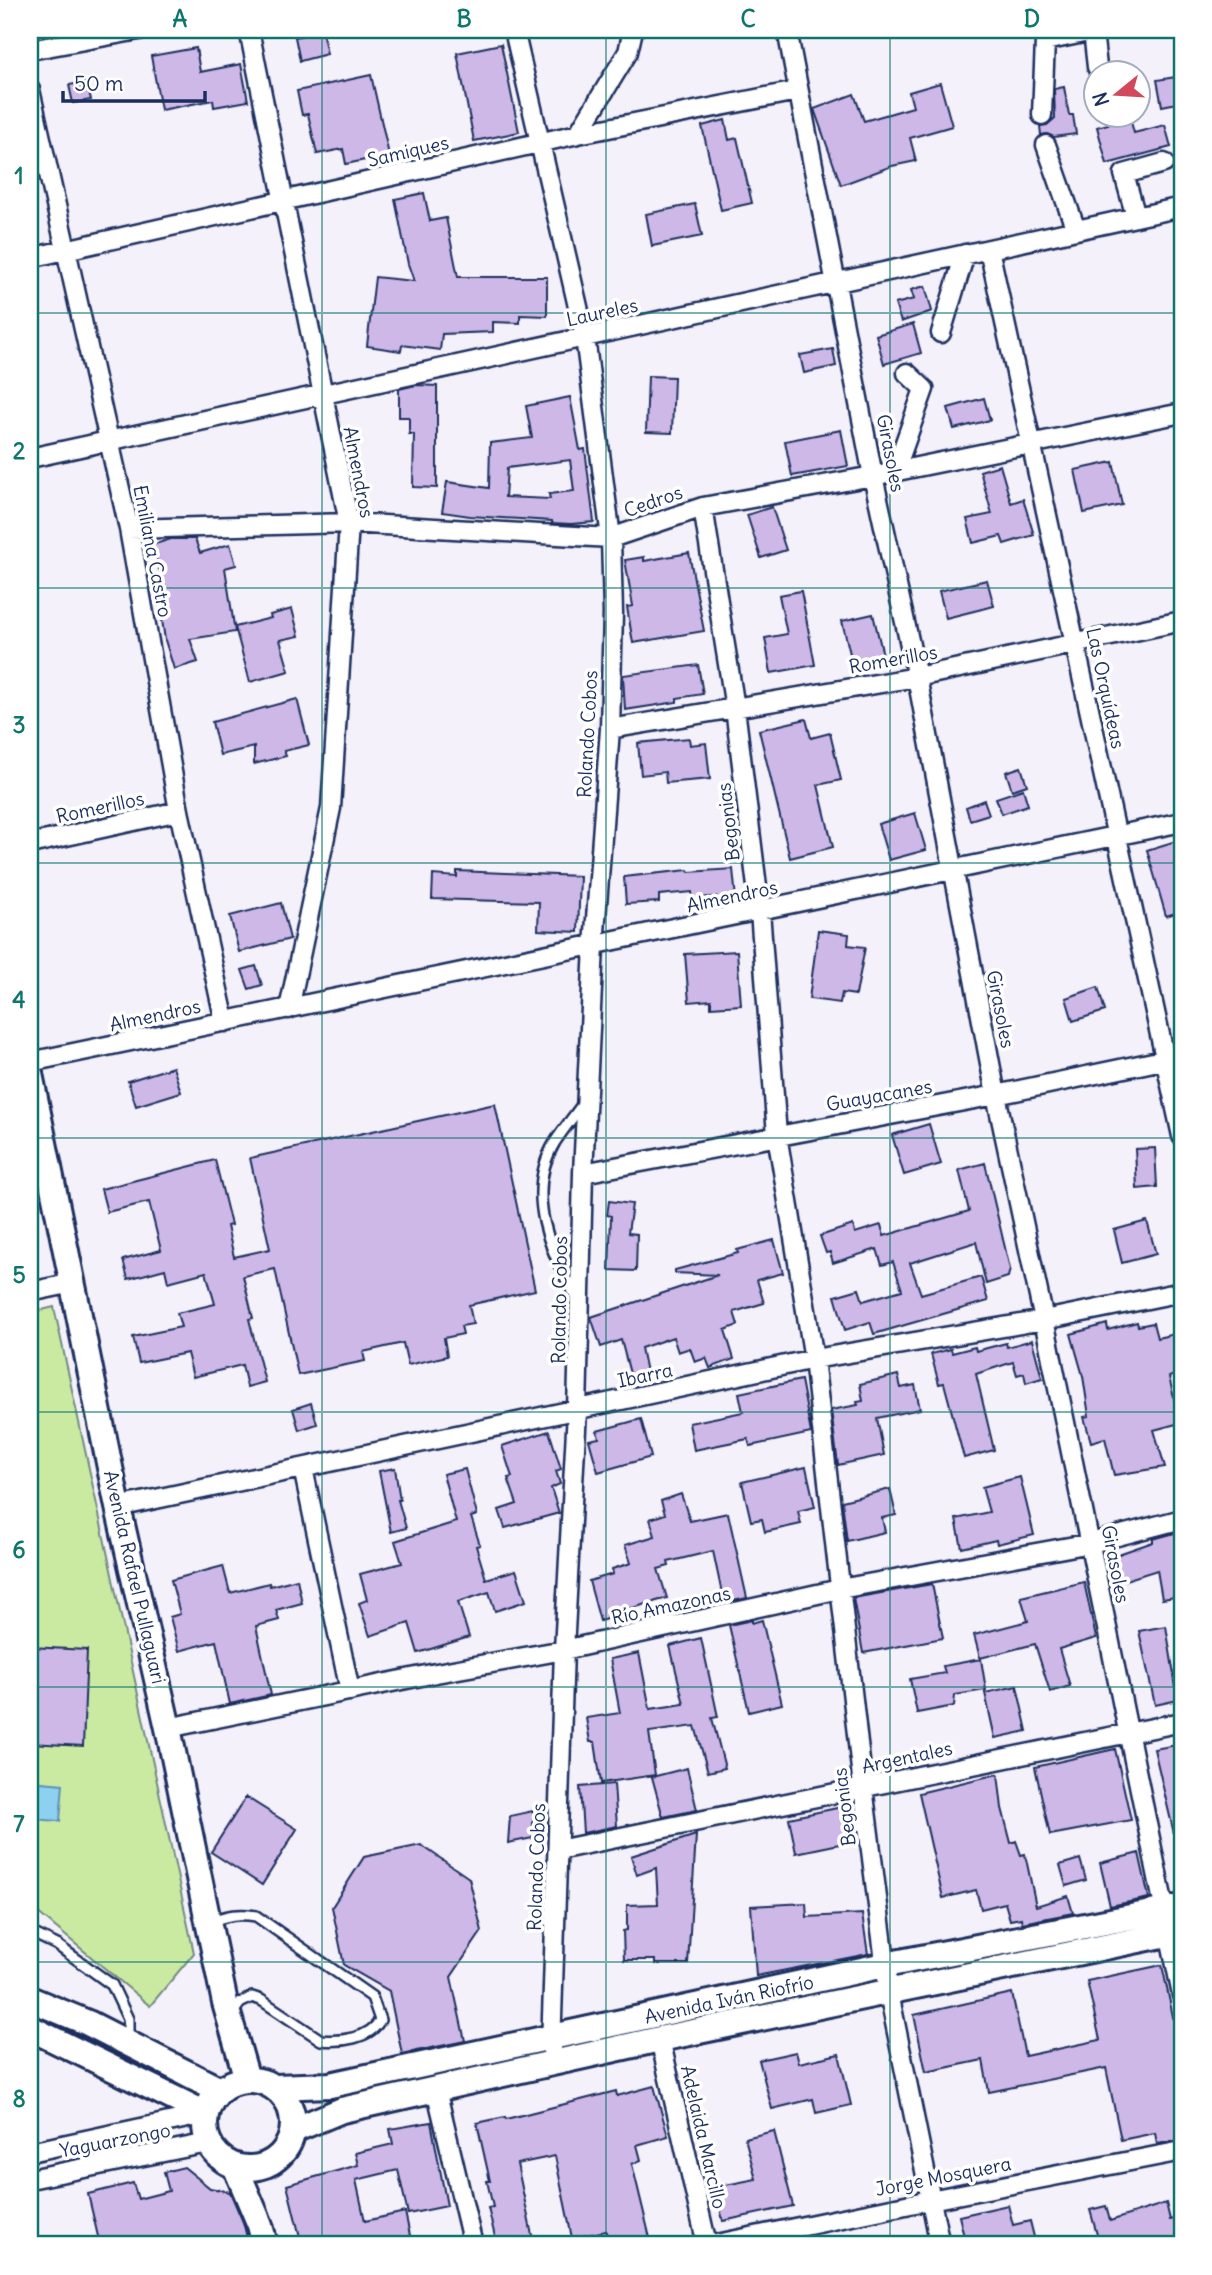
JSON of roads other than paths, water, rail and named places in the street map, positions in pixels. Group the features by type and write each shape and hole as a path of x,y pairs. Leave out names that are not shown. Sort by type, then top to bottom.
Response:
{"main road":[{"name":"Avenida Rafael Pullaguari","path":"30,1074 118,1507 229,2018 247,2079"},
{"name":"Avenida Iván Riofrío","path":"275,2087 330,2085 885,1965 1174,1921"},
{"name":"Avenida Iván Riofrío","path":"294,2130 342,2110 660,2039 888,1993 1174,1921"},
{"path":"30,1999 88,2023 220,2090"},
{"path":"30,2028 206,2114"},
{"path":"236,2168 263,2167 276,2161 288,2147 294,2130 292,2113 285,2098 275,2087 261,2081 247,2079 233,2082 220,2090 211,2101 206,2114 205,2129 208,2143 217,2155 236,2168 262,2235"},
{"path":"262,2235 270,2164"}],"street":[{"path":"30,50 139,30"},
{"name":"Almendros","path":"249,30 349,523 331,808 289,1009"},
{"name":"Rolando Cobos","path":"514,30 585,337 611,538 613,613 610,729 594,946 583,1173 577,1411 564,1650 551,2065"},
{"path":"578,134 628,52 633,30"},
{"name":"Girasoles","path":"787,30 873,475 917,677 996,1095 1128,1733 1174,1921 1182,1995"},
{"path":"1042,115 1045,41 1095,30 1097,60"},
{"name":"Emiliana Castro","path":"30,90 129,529 178,811 225,1022"},
{"name":"Samiques","path":"30,258 540,142 797,91"},
{"path":"1046,145 1076,230"},
{"path":"1136,217 1124,174 1164,163"},
{"name":"Laureles","path":"30,458 1182,207"},
{"name":"Las Orquídeas","path":"989,249 1117,835 1175,1058 1182,1136"},
{"path":"941,333 965,254"},
{"path":"895,471 924,389 908,373"},
{"name":"Cedros","path":"129,529 349,523 611,538 703,507 1182,414"},
{"name":"Begonias","path":"703,507 735,708 760,911 776,1135 814,1359 888,1993 940,2245"},
{"name":"Romerillos","path":"610,729 917,677 1182,621"},
{"name":"Romerillos","path":"30,844 178,811"},
{"name":"Almendros","path":"30,1062 1182,822"},
{"name":"Guayacanes","path":"583,1173 996,1095 1175,1058"},
{"path":"30,1292 73,1283"},
{"name":"Ibarra","path":"118,1507 814,1359 1044,1320 1182,1292"},
{"path":"303,1468 350,1691"},
{"name":"Río Amazonas","path":"168,1728 564,1650 840,1589 1091,1544 1182,1519"},
{"name":"Argentales","path":"558,1850 1182,1722"},
{"name":"Adelaida Marcillo","path":"660,2039 710,2245"},
{"path":"436,2089 473,2245"},
{"name":"Yaguarzongo","path":"30,2152 206,2114"},
{"name":"Yaguarzongo","path":"30,2179 208,2143"},
{"name":"Jorge Mosquera","path":"710,2245 1182,2151"}],"lane":[{"path":"580,1305 545,1232 541,1182 554,1144 587,1098"},
{"path":"208,1923 241,1913 256,1916 372,1997 380,2020 376,2029 364,2034 347,2039 321,2040 261,2000 252,1997 240,2003 229,2018"},
{"path":"30,1932 57,1945 112,1984 128,2019 129,2044"}],"water":[{"path":"30,1781 63,1784 60,1821 30,1819"}]}
